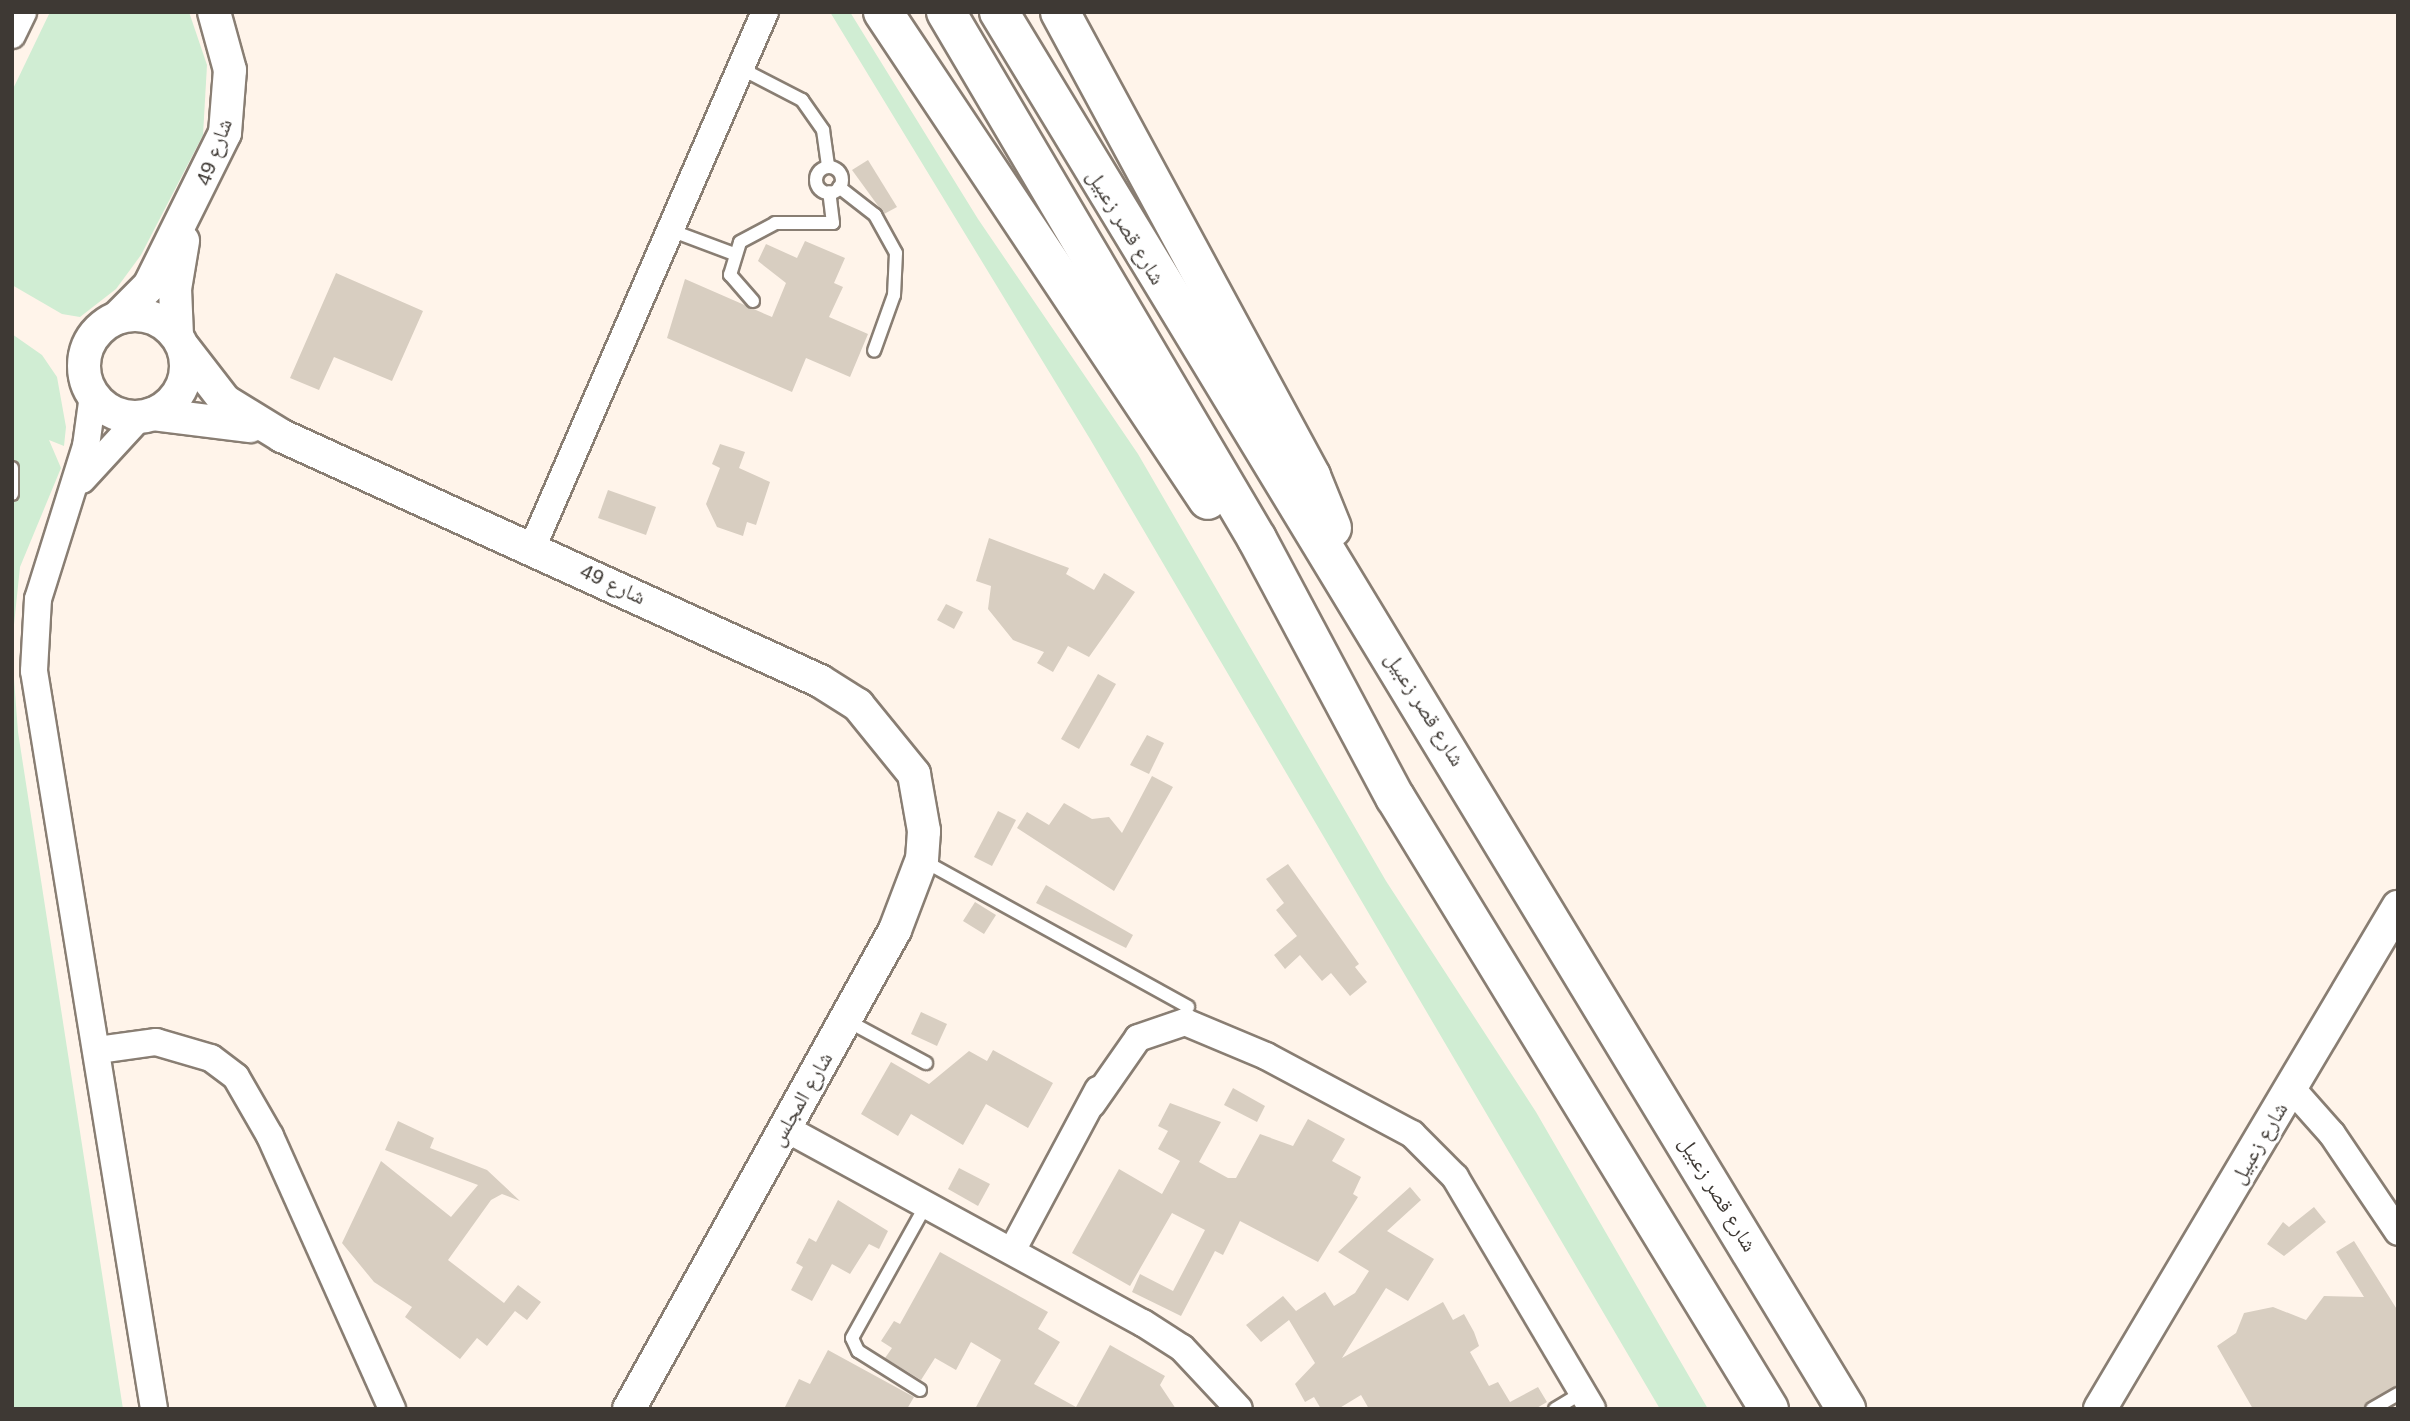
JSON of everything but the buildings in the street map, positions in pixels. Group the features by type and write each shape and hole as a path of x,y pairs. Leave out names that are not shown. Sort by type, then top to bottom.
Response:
{"main road":[{"path":"883,12 1197,485 1258,572 1292,607"},
{"path":"946,12 1507,983 1773,1405"},
{"name":"شارع قصر زعبيل","path":"999,12 1205,362 1349,587 1846,1409"},
{"path":"1060,12 1311,476 1349,587"}],"street":[{"path":"12,35 23,12"},
{"name":"شارع 49","path":"117,318 149,286 191,209 225,133 230,102 230,70 214,12"},
{"path":"533,546 765,12"},
{"name":"شارع 49","path":"191,209 175,289 181,342 225,401 282,436"},
{"path":"72,497 146,415 181,387 181,342 144,315 117,318 96,333 85,357 93,395 72,497 40,588 34,671 98,1051 154,1409"},
{"path":"93,395 113,412 146,415"},
{"name":"شارع 49","path":"146,415 219,418 282,436 533,546 820,681 858,705 914,774"},
{"name":"شارع المجلس","path":"629,1409 895,930 922,859 923,821 914,774"},
{"name":"شارع زعبيل","path":"2100,1409 2116,1376 2398,906"},
{"path":"1012,1251 1140,1016 1163,1006 1188,1007 1266,1056"},
{"path":"1091,1104 1138,1038 1168,1023 1201,1026 1266,1056 1412,1134 1436,1153 1587,1400"},
{"path":"98,1051 156,1042 211,1058 236,1077 270,1136 392,1409"},
{"path":"2297,1078 2398,1232"},
{"path":"785,1128 1012,1251 1182,1348 1240,1409"},
{"name":"شارع زعبيل","path":"2090,1409 2116,1376"}],"lane":[{"path":"740,68 802,100 823,130 828,167 816,183 834,190 875,215 896,253 894,295 874,351"},
{"path":"732,253 762,227 833,223 834,190 839,171 828,167"},
{"path":"670,230 732,253"},
{"path":"732,253 734,286 753,302"},
{"path":"12,468 12,494"},
{"path":"922,859 1188,1007"},
{"path":"846,1020 926,1063"},
{"path":"920,1390 858,1351 852,1338 926,1205"},
{"path":"2372,1409 2398,1394"},
{"path":"1555,1409 1587,1400"}],"green space":[{"path":"50,12 189,12 207,65 203,135 141,255 116,289 80,317 62,314 12,285 12,91"},
{"path":"830,12 850,12 978,219 1138,454 1386,881 1536,1112 1708,1409 1660,1409 1090,439"},
{"path":"12,334 42,355 57,377 66,427 64,446 49,440 61,468 20,567 12,644"},
{"path":"12,652 18,732 123,1409 12,1409"}]}
